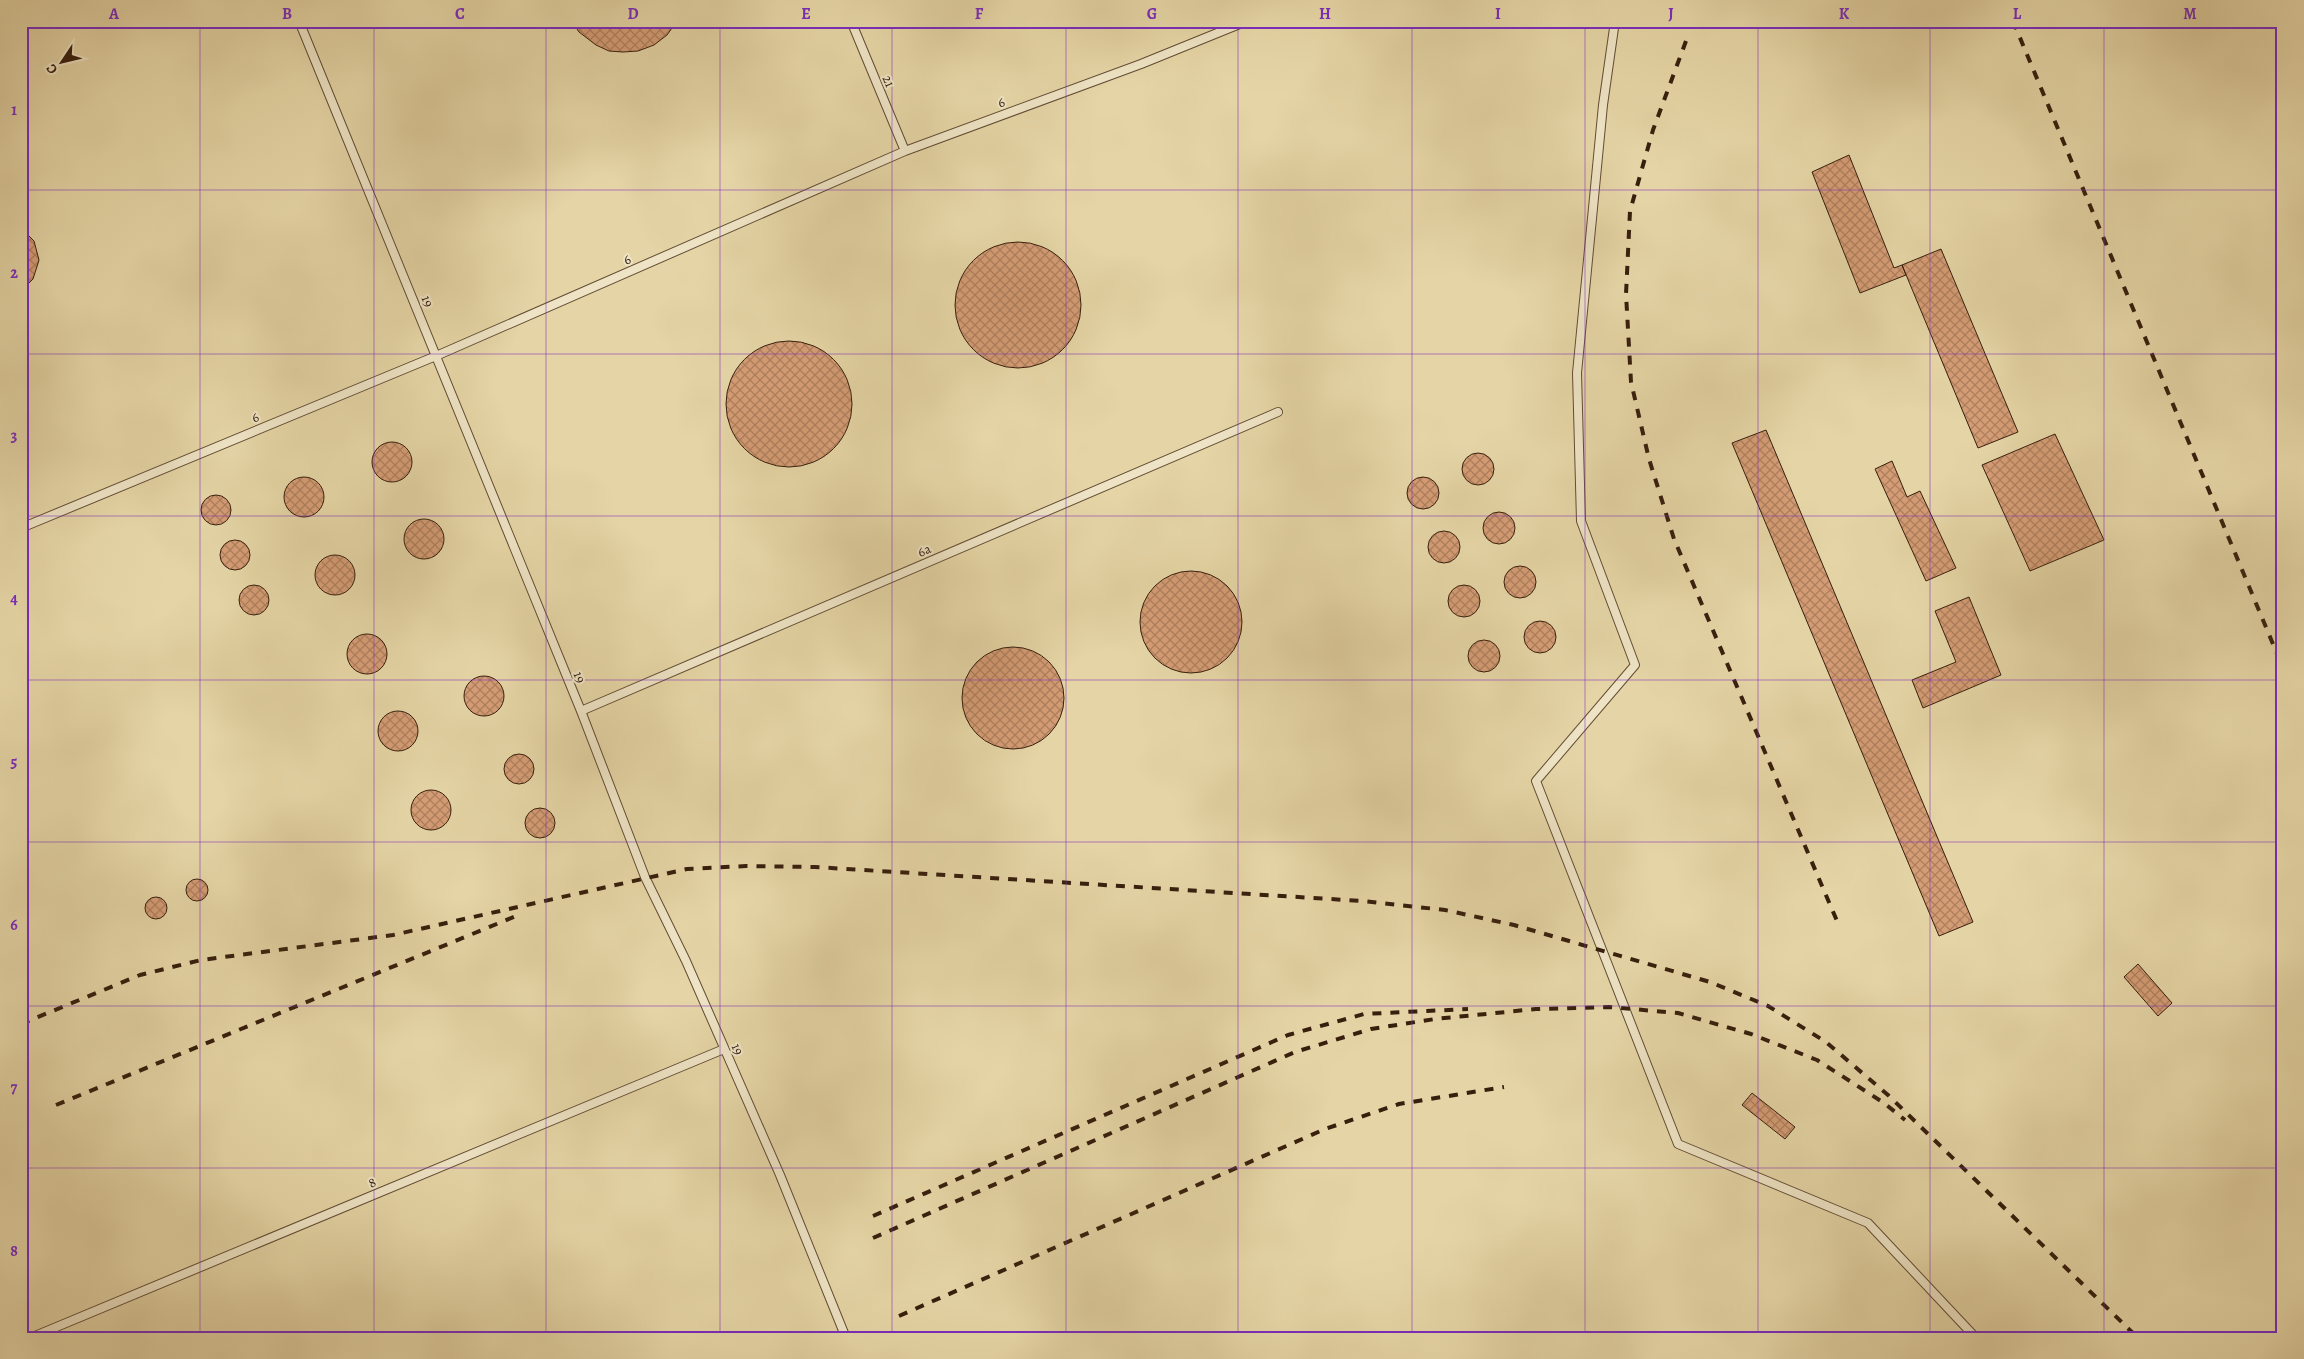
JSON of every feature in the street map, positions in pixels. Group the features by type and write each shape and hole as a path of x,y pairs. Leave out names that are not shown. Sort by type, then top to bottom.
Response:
{"lane":[{"name":"19","path":"299,21 581,711 645,877 686,961 780,1175 846,1338"},
{"name":"21","path":"851,21 905,151"},
{"name":"6","path":"21,528 436,356 905,151 1141,64 1247,21"},
{"path":"1615,21 1603,104 1577,373 1581,521 1635,664 1536,781 1678,1144 1868,1223 1976,1338"},
{"name":"6a","path":"581,711 1278,412"},
{"name":"8","path":"30,1338 724,1049"}],"building":[{"path":"572,21 677,21 667,35 654,45 638,51 623,52 609,51 596,45 579,32"},
{"path":"1849,155 1894,268 1902,265 1906,275 1860,293 1812,172"},
{"path":"21,228 34,241 39,260 33,279 21,291"},
{"path":"1018,242 1042,247 1062,261 1076,281 1081,305 1076,329 1062,349 1042,363 1018,368 994,363 974,349 960,329 955,305 960,281 974,261 994,247"},
{"path":"1941,249 2018,432 1978,448 1902,265"},
{"path":"789,341 813,346 833,360 847,380 852,404 847,428 833,448 813,462 789,467 765,462 745,448 731,428 726,404 731,380 745,360 765,346"},
{"path":"1766,430 1973,922 1939,936 1732,443"},
{"path":"2055,434 2104,540 2030,571 1982,465"},
{"path":"388,442 396,442 403,445 409,451 412,462 409,473 403,479 396,482 388,482 381,479 375,473 372,466 372,458 375,451 381,445"},
{"path":"1478,453 1484,454 1489,458 1493,463 1493,475 1489,480 1484,484 1478,485 1472,484 1467,480 1463,475 1462,469 1463,463 1467,458 1472,454"},
{"path":"1892,461 1907,497 1920,491 1956,568 1926,581 1875,469"},
{"path":"300,477 308,477 315,480 321,486 324,497 321,508 315,514 308,517 300,517 293,514 287,508 284,501 284,493 287,486 293,480"},
{"path":"1423,477 1429,478 1434,482 1438,487 1438,499 1434,504 1429,508 1423,509 1417,508 1412,504 1408,499 1407,493 1408,487 1412,482 1417,478"},
{"path":"216,495 222,496 230,504 230,516 222,524 216,525 210,524 202,516 201,510 202,504 210,496"},
{"path":"1499,512 1505,513 1510,517 1514,522 1514,534 1510,539 1505,543 1499,544 1493,543 1488,539 1484,534 1483,528 1484,522 1488,517 1493,513"},
{"path":"420,519 428,519 435,522 441,528 444,539 441,550 435,556 428,559 420,559 413,556 407,550 404,543 404,535 407,528 413,522"},
{"path":"1444,531 1450,532 1455,536 1459,541 1459,553 1455,558 1450,562 1444,563 1438,562 1433,558 1429,553 1428,547 1429,541 1433,536 1438,532"},
{"path":"235,540 241,541 249,549 249,561 241,569 235,570 229,569 221,561 220,555 221,549 229,541"},
{"path":"331,555 339,555 346,558 352,564 355,575 352,586 346,592 339,595 331,595 324,592 318,586 315,579 315,571 318,564 324,558"},
{"path":"1520,566 1526,567 1531,571 1535,576 1535,588 1531,593 1526,597 1520,598 1514,597 1509,593 1505,588 1504,582 1505,576 1509,571 1514,567"},
{"path":"1191,571 1210,575 1227,586 1238,603 1242,622 1238,641 1227,658 1210,669 1191,673 1172,669 1155,658 1144,641 1140,622 1144,603 1155,586 1172,575"},
{"path":"254,585 260,586 268,594 268,606 260,614 254,615 248,614 240,606 239,600 240,594 248,586"},
{"path":"1464,585 1470,586 1475,590 1479,595 1479,607 1475,612 1470,616 1464,617 1458,616 1453,612 1449,607 1448,601 1449,595 1453,590 1458,586"},
{"path":"1969,597 2001,675 1923,708 1912,680 1956,662 1935,611"},
{"path":"1540,621 1546,622 1551,626 1555,631 1555,643 1551,648 1546,652 1540,653 1534,652 1529,648 1525,643 1524,637 1525,631 1529,626 1534,622"},
{"path":"363,634 371,634 378,637 384,643 387,654 384,665 378,671 371,674 363,674 356,671 350,665 347,658 347,650 350,643 356,637"},
{"path":"1484,640 1490,641 1495,645 1499,650 1499,662 1495,667 1490,671 1484,672 1478,671 1473,667 1469,662 1468,656 1469,650 1473,645 1478,641"},
{"path":"1013,647 1032,651 1049,662 1060,679 1064,698 1060,717 1049,734 1032,745 1013,749 994,745 977,734 966,717 962,698 966,679 977,662 994,651"},
{"path":"480,676 488,676 495,679 501,685 504,696 501,707 495,713 488,716 480,716 473,713 467,707 464,700 464,692 467,685 473,679"},
{"path":"394,711 402,711 409,714 415,720 418,731 415,742 409,748 402,751 394,751 387,748 381,742 378,735 378,727 381,720 387,714"},
{"path":"519,754 525,755 533,763 533,775 525,783 519,784 513,783 505,775 504,769 505,763 513,755"},
{"path":"427,790 435,790 442,793 448,799 451,810 448,821 442,827 435,830 427,830 420,827 414,821 411,814 411,806 414,799 420,793"},
{"path":"540,808 546,809 554,817 554,829 546,837 540,838 534,837 526,829 525,823 526,817 534,809"},
{"path":"197,879 205,882 208,890 205,898 197,901 189,898 186,890 189,882"},
{"path":"156,897 164,900 167,908 164,916 156,919 148,916 145,908 148,900"},
{"path":"2138,964 2172,1003 2158,1016 2124,977"},
{"path":"1752,1093 1795,1127 1785,1139 1742,1105"}],"railway":[{"path":"2013,21 2283,668"},
{"path":"1686,41 1653,130 1630,211 1626,294 1631,382 1649,459 1674,539 1837,921"},
{"path":"21,1024 140,975 201,960 393,935 687,869 746,866 815,867 1362,901 1445,910 1514,925 1710,982 1768,1006 1826,1042 1888,1095 2138,1338"},
{"path":"56,1105 521,914"},
{"path":"873,1238 1295,1052 1371,1029 1435,1019 1536,1009 1609,1007 1678,1013 1751,1034 1817,1060 1884,1103 1905,1120"},
{"path":"873,1216 1288,1035 1364,1014 1468,1009"},
{"path":"899,1316 1325,1129 1399,1104 1504,1087"}]}
